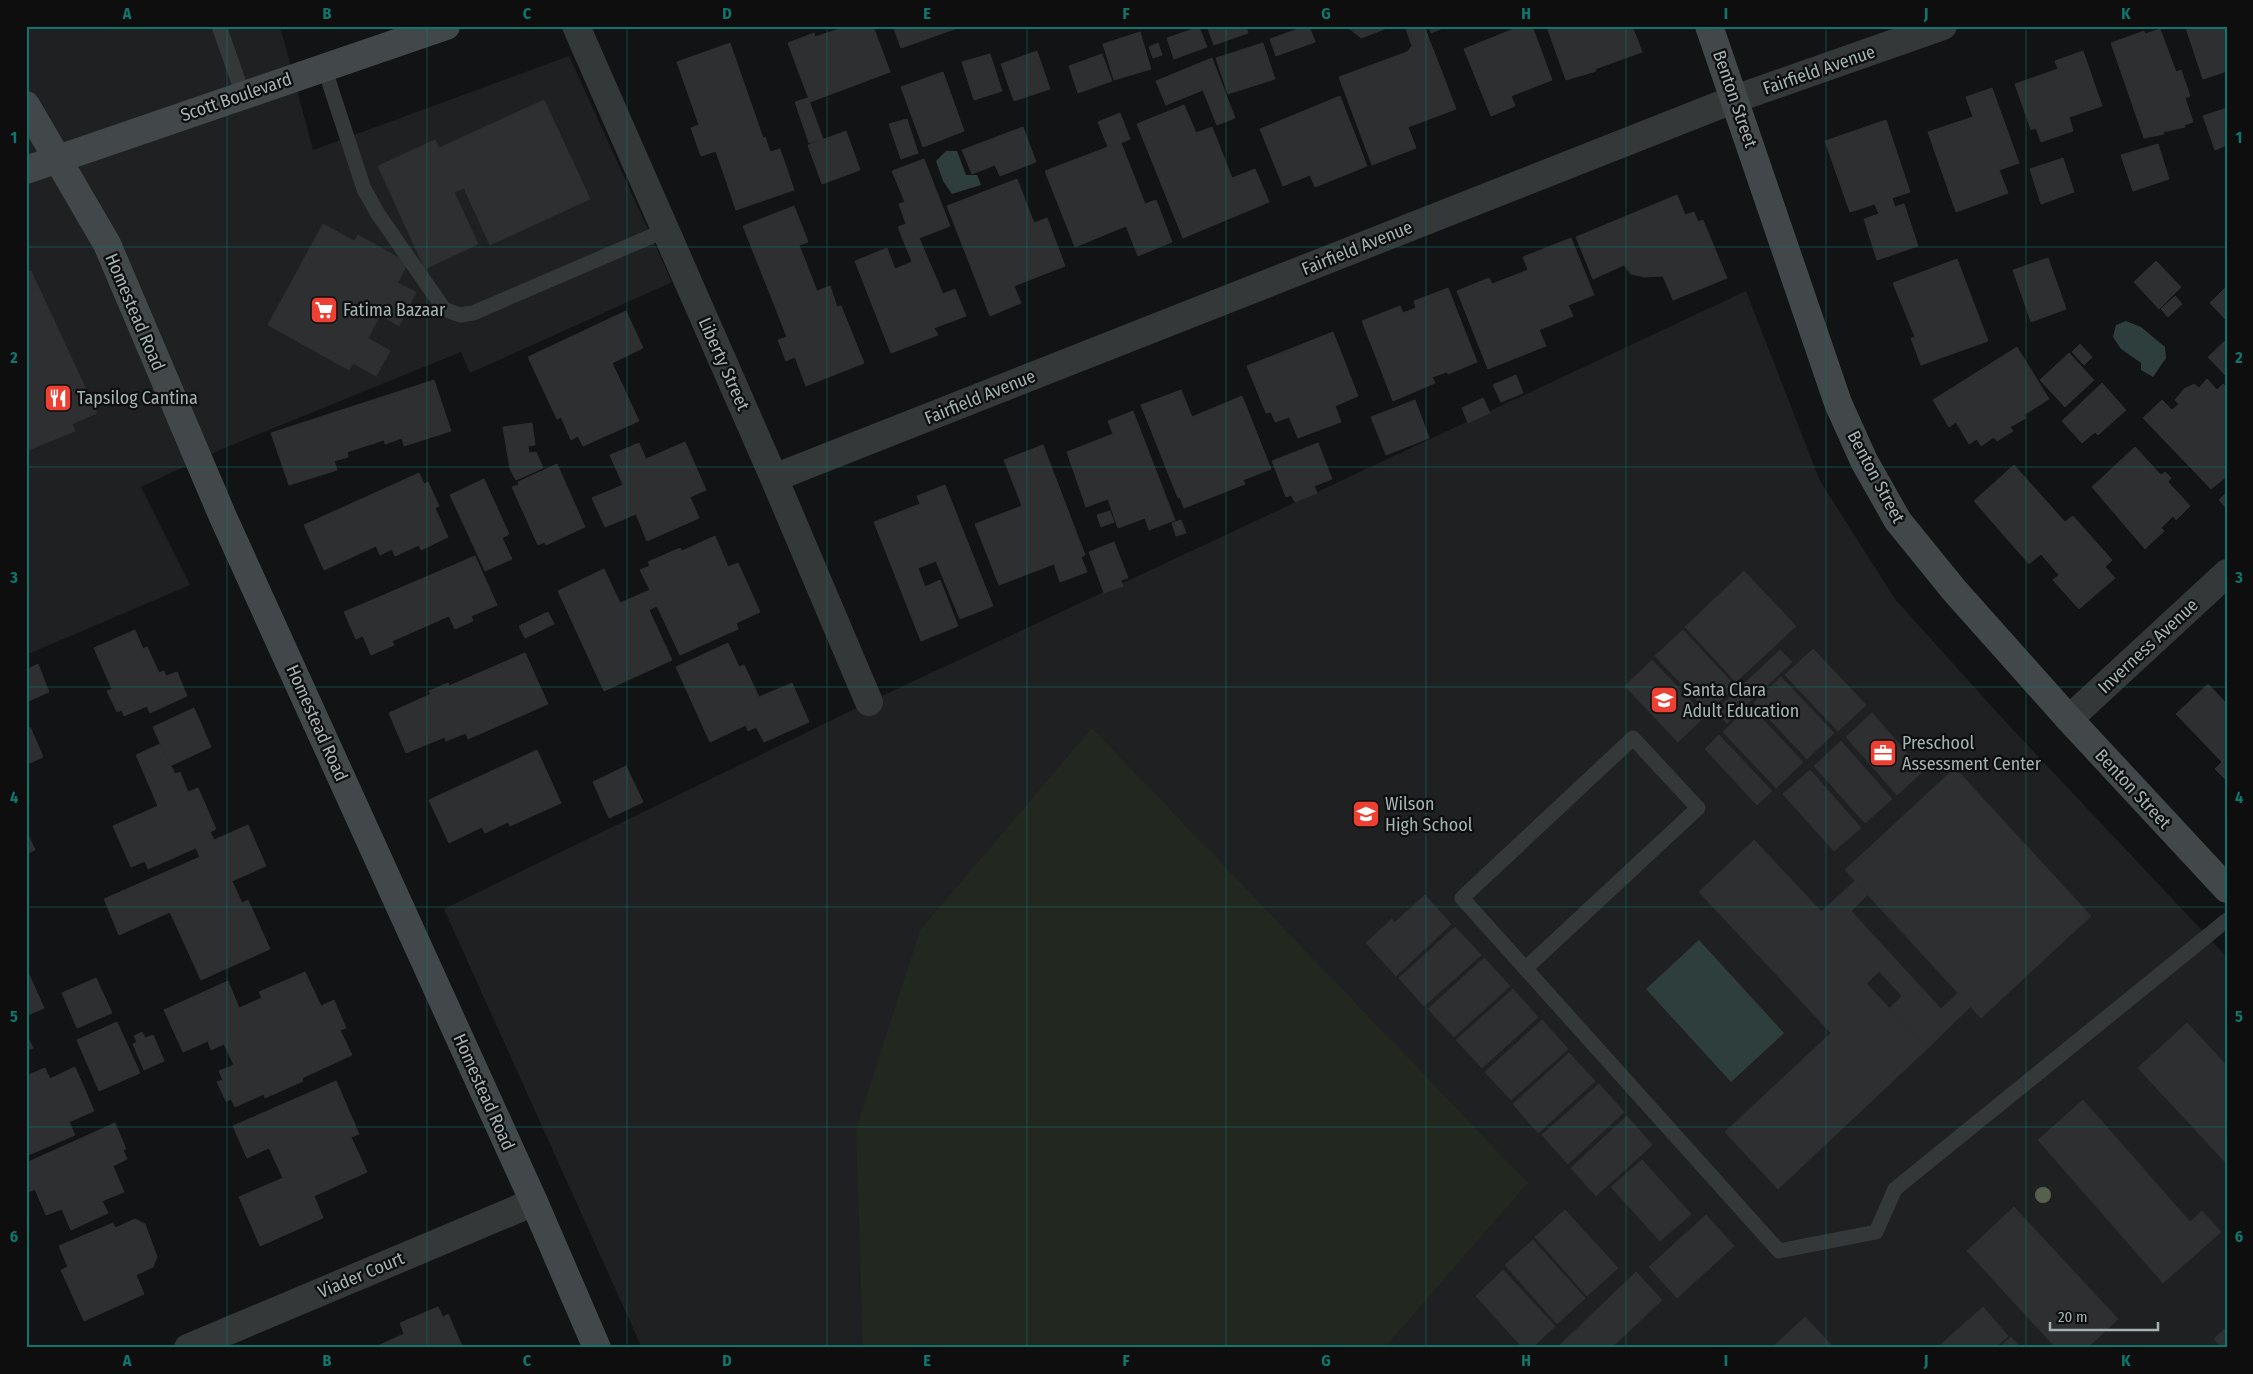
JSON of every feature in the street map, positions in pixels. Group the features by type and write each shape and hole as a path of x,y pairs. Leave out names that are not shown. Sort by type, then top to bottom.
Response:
{"main road":[{"name":"Scott Boulevard","path":"26,170 446,26"},
{"name":"Benton Street","path":"1710,26 1838,403 1864,461 1898,521 1954,590 2069,719 2227,889"},
{"name":"Homestead Road","path":"26,105 107,244 223,517 534,1202 597,1348"}],"street":[{"name":"Liberty Street","path":"576,26 774,478 869,702"},
{"name":"Fairfield Avenue","path":"774,478 1736,99 1943,26"},
{"name":"Inverness Avenue","path":"2069,719 2227,573"},
{"name":"Viader Court","path":"188,1348 534,1202"}],"lane":[{"path":"219,26 243,95"},
{"path":"324,67 364,189 378,214 444,310 460,315 474,313 666,230"},
{"path":"1526,968 1698,808 1633,738 1462,898 1779,1251 1876,1232 1895,1189 2227,920"}],"shaded area":[{"path":"26,26 280,26 313,150 569,56 672,282 470,373 461,352 222,449 141,487 190,585 26,655"},
{"path":"946,151 957,151 966,175 977,175 981,185 952,194 943,181 936,161"},
{"name":"Wilson High School","path":"1746,291 1820,481 1895,599 2003,719 2227,957 2227,1348 642,1348 444,909 869,702"},
{"path":"2126,321 2141,327 2165,347 2166,358 2153,377 2141,370 2141,363 2121,349 2113,337 2116,325"},
{"path":"1092,728 1528,1183 1384,1348 863,1348 856,1129 920,930"},
{"path":"1699,940 1784,1033 1731,1082 1646,989"}],"building":[{"path":"838,26 873,26 890,72 810,102 788,43 814,33 815,37 839,29"},
{"path":"893,26 963,26 901,48"},
{"path":"1207,26 1246,26 1248,33 1214,45"},
{"path":"1309,26 1315,42 1276,56 1270,39"},
{"path":"1346,26 1385,26 1385,29 1361,38"},
{"path":"1405,26 1424,26 1456,109 1408,127 1416,148 1372,165 1339,77 1407,52 1412,46"},
{"path":"1429,26 1448,26 1431,33"},
{"path":"1521,26 1532,26 1552,80 1511,96 1515,106 1491,116 1464,49"},
{"path":"1632,26 1642,52 1595,69 1596,71 1566,80 1547,27"},
{"path":"2190,26 2227,26 2227,71 2203,79 2186,28"},
{"path":"1199,27 1207,47 1174,59 1167,38"},
{"path":"2160,29 2176,72 2181,70 2190,96 2185,98 2193,122 2184,125 2185,127 2163,132 2164,134 2144,138 2111,43 2144,31 2145,34"},
{"path":"1140,32 1151,69 1114,80 1103,44"},
{"path":"730,43 763,138 765,137 770,152 780,149 794,190 736,210 716,151 701,156 691,128 699,125 677,62"},
{"path":"1158,43 1162,55 1153,58 1149,47"},
{"path":"1263,43 1275,79 1228,94 1216,58"},
{"path":"1037,51 1050,89 1014,101 1001,64"},
{"path":"2083,51 2102,106 2069,117 2073,131 2041,142 2036,128 2031,130 2015,84 2058,69 2055,61"},
{"path":"990,54 1002,91 974,100 962,62"},
{"path":"1102,54 1112,81 1078,93 1069,66"},
{"path":"1212,58 1235,118 1217,125 1203,90 1166,105 1156,81"},
{"path":"943,72 964,131 923,147 901,87"},
{"path":"1992,88 2019,163 1999,170 2008,193 1956,212 1928,132 1973,117 1966,97"},
{"path":"1340,96 1367,166 1315,187 1310,175 1283,186 1260,129"},
{"path":"808,98 823,139 809,143 795,102"},
{"path":"544,100 590,199 490,245 464,188 454,192 478,244 425,269 378,166 435,140 439,148"},
{"path":"1184,105 1196,133 1212,127 1232,178 1255,169 1269,202 1183,238 1137,124"},
{"path":"2227,108 2227,145 2215,150 2203,116"},
{"path":"1120,113 1130,139 1121,143 1145,204 1156,200 1172,242 1138,256 1126,226 1075,247 1045,171 1108,147 1098,122"},
{"path":"907,119 918,153 901,159 889,124"},
{"path":"1886,120 1910,192 1892,198 1895,207 1904,204 1918,246 1877,260 1864,219 1879,214 1875,204 1850,212 1825,141"},
{"path":"1023,127 1036,162 1000,176 995,165 972,174 962,150"},
{"path":"846,131 860,170 822,184 808,145"},
{"path":"2158,144 2169,179 2133,191 2121,155"},
{"path":"2063,158 2074,192 2041,204 2030,169"},
{"path":"924,159 950,226 919,238 943,294 955,289 966,316 934,328 938,335 891,353 855,261 887,248 895,269 912,262 898,227 906,224 899,204 905,202 892,171"},
{"path":"1017,179 1034,223 1047,218 1065,266 1014,286 1021,303 990,316 947,206"},
{"path":"1677,195 1685,215 1694,212 1698,222 1703,220 1727,278 1673,300 1663,276 1644,277 1631,274 1624,265 1593,279 1576,237"},
{"path":"794,206 808,242 799,245 817,291 830,286 837,307 841,306 864,363 806,386 795,357 786,361 778,340 787,337 743,226"},
{"path":"323,224 354,241 358,235 408,263 368,338 390,351 376,376 353,363 349,370 268,325"},
{"path":"1571,238 1594,295 1568,305 1573,316 1539,330 1546,346 1488,369 1457,291 1489,278 1492,284 1528,270 1523,257"},
{"path":"2048,258 2066,309 2031,322 2013,270"},
{"path":"1957,259 1988,341 1921,365 1911,338 1915,337 1893,283"},
{"path":"2156,261 2181,287 2159,309 2134,282"},
{"path":"31,271 97,413 72,424 75,431 26,451 26,272"},
{"path":"397,283 416,292 399,326 380,315"},
{"path":"2227,286 2227,321 2210,303"},
{"path":"1448,288 1477,362 1448,374 1447,372 1432,377 1435,383 1393,401 1362,321 1400,306 1403,313 1416,308 1414,301"},
{"path":"2175,296 2182,304 2168,317 2161,309"},
{"path":"626,311 643,348 612,363 639,421 583,446 578,436 571,440 561,417 557,419 528,357"},
{"path":"1333,332 1358,396 1335,406 1341,422 1298,438 1289,417 1275,422 1271,412 1266,413 1247,366"},
{"path":"2227,339 2227,377 2208,357"},
{"path":"2080,344 2092,357 2084,365 2072,352"},
{"path":"2017,347 2049,399 2024,415 2026,418 2010,427 2013,431 1997,441 1994,437 1981,446 1977,439 1969,444 1956,422 1949,427 1933,400"},
{"path":"2069,353 2094,380 2065,407 2040,380"},
{"path":"1516,375 1523,393 1501,402 1493,385"},
{"path":"2207,379 2217,390 2223,384 2227,388 2227,476 2211,489 2143,418 2162,400 2172,410 2179,404 2175,400 2184,389 2194,384 2199,388"},
{"path":"434,380 451,431 404,446 402,438 385,444 384,440 347,452 348,457 334,461 337,470 289,485 271,433"},
{"path":"2102,383 2126,410 2098,435 2095,432 2082,443 2062,421"},
{"path":"1181,390 1192,417 1242,396 1271,469 1243,480 1245,484 1184,508 1180,497 1178,498 1141,405"},
{"path":"1483,398 1490,413 1468,423 1462,408"},
{"path":"1415,400 1429,438 1386,455 1371,417"},
{"path":"1133,411 1175,520 1149,530 1145,518 1118,528 1108,499 1086,507 1067,452 1113,434 1108,421"},
{"path":"532,423 535,445 528,446 529,453 536,452 543,468 516,480 510,469 503,427"},
{"path":"685,442 706,490 690,497 699,518 647,541 636,514 605,527 592,498 623,485 610,455 639,443 646,459"},
{"path":"1318,443 1332,479 1314,486 1317,493 1295,502 1291,495 1286,497 1272,461"},
{"path":"1043,445 1085,555 1081,557 1087,572 1060,582 1054,564 999,585 975,524 1022,506 1004,460"},
{"path":"2135,447 2161,475 2165,472 2171,478 2168,482 2190,506 2176,520 2173,516 2161,528 2164,531 2145,549 2092,487"},
{"path":"557,464 585,527 546,545 545,542 538,545 512,487 519,485 518,482"},
{"path":"2014,465 2065,522 2073,516 2112,560 2105,567 2115,578 2079,609 2053,580 2059,575 2041,554 2029,564 1974,501"},
{"path":"419,473 424,484 428,482 439,506 435,508 448,537 421,550 419,545 395,556 392,549 380,555 376,546 324,570 304,525"},
{"path":"484,479 509,534 502,538 512,559 485,571 450,495"},
{"path":"945,485 993,606 960,619 936,561 918,568 925,587 940,580 958,626 921,641 874,522 920,504 917,496"},
{"path":"2227,492 2227,509 2219,500"},
{"path":"1110,511 1114,522 1101,527 1097,515"},
{"path":"1181,520 1186,533 1176,536 1172,523"},
{"path":"715,536 728,567 738,563 760,612 736,623 738,629 680,655 657,606 649,610 672,660 604,691 558,591 604,569 620,603 650,590 640,570 650,566 648,562 680,548 682,551"},
{"path":"1114,542 1128,578 1121,580 1123,586 1104,593 1089,552"},
{"path":"475,556 497,605 471,616 473,621 455,629 449,616 392,641 394,645 371,655 363,636 356,639 344,612"},
{"path":"1744,571 1796,626 1736,682 1685,627"},
{"path":"548,612 554,624 525,638 519,626"},
{"path":"135,630 143,649 147,647 159,673 164,671 166,676 177,672 187,696 150,713 147,706 124,716 122,710 117,712 107,691 112,689 94,648"},
{"path":"1683,630 1735,686 1708,712 1655,656"},
{"path":"728,643 739,667 744,665 759,697 792,683 809,722 764,742 756,727 748,731 746,725 710,742 676,667"},
{"path":"1813,649 1866,705 1838,731 1785,675"},
{"path":"1780,650 1792,662 1727,723 1715,711"},
{"path":"525,653 548,704 468,739 466,733 446,741 445,737 406,753 389,713 431,694 429,691 448,683 449,686"},
{"path":"1652,660 1705,716 1678,742 1625,686"},
{"path":"38,664 49,692 26,702 26,670"},
{"path":"1781,677 1834,733 1807,759 1754,703"},
{"path":"2208,684 2227,704 2227,781 2215,769 2222,762 2176,714"},
{"path":"1750,706 1803,762 1776,788 1723,732"},
{"path":"194,708 211,747 170,766 153,727"},
{"path":"1872,713 1923,771 1897,795 1846,737"},
{"path":"30,727 43,757 30,763 26,759 26,729"},
{"path":"1719,735 1772,791 1757,805 1705,749"},
{"path":"1841,741 1892,799 1865,823 1814,766"},
{"path":"160,744 175,774 180,772 188,792 198,788 216,829 210,832 214,840 148,869 145,861 131,867 113,826 158,806 136,755"},
{"path":"537,750 561,803 510,826 508,822 485,833 482,827 449,843 429,800"},
{"path":"626,766 643,802 609,818 593,782"},
{"path":"1955,768 2091,916 1981,1018 1845,870"},
{"path":"1810,770 1861,828 1834,851 1783,794"},
{"path":"248,825 266,866 232,881 242,903 248,900 270,949 201,980 170,912 119,935 104,899 200,857 196,848"},
{"path":"26,830 35,850 26,854"},
{"path":"1754,840 1865,958 1853,969 1927,1049 1778,1189 1725,1132 1831,1033 1699,892"},
{"path":"1855,881 1867,895 1851,911 1941,1009 1958,993 1970,1007 1927,1049 1889,1009 1902,996 1879,971 1866,984 1853,969 1865,958 1821,912"},
{"path":"1425,895 1451,924 1396,976 1366,943 1392,919 1394,923"},
{"path":"1455,927 1481,955 1424,1006 1399,978"},
{"path":"1484,958 1510,986 1454,1037 1428,1009"},
{"path":"26,968 44,1008 26,1016"},
{"path":"305,972 321,1006 334,1000 346,1028 340,1030 352,1055 302,1078 303,1081 265,1098 264,1094 235,1107 231,1099 226,1101 217,1082 223,1080 219,1071 234,1065 224,1044 211,1050 208,1041 183,1052 164,1010 228,981 239,1008 262,998 259,992"},
{"path":"96,978 112,1013 77,1028 62,993"},
{"path":"1513,989 1538,1017 1482,1068 1456,1040"},
{"path":"1542,1020 1568,1049 1511,1100 1485,1072"},
{"path":"117,1022 140,1073 99,1091 77,1040"},
{"path":"2187,1023 2227,1066 2227,1164 2138,1068"},
{"path":"142,1032 145,1038 153,1035 164,1061 144,1070 133,1044 137,1042 134,1036"},
{"path":"26,1034 33,1048 26,1051"},
{"path":"1569,1053 1595,1081 1538,1133 1513,1104"},
{"path":"75,1067 94,1111 69,1122 75,1135 26,1156 26,1076 45,1068 50,1079"},
{"path":"336,1081 359,1134 351,1137 367,1172 314,1196 323,1218 260,1246 239,1197 283,1178 269,1148 247,1158 233,1126"},
{"path":"1599,1084 1624,1112 1568,1164 1542,1135"},
{"path":"2083,1100 2190,1222 2202,1211 2221,1232 2163,1283 2038,1140"},
{"path":"1627,1116 1652,1145 1596,1196 1571,1168"},
{"path":"115,1123 126,1149 123,1150 127,1159 113,1166 124,1192 102,1201 108,1213 71,1230 62,1209 46,1215 35,1189 26,1193 26,1163"},
{"path":"1642,1160 1691,1214 1660,1241 1611,1187"},
{"path":"2014,1207 2118,1319 2087,1348 2056,1348 1967,1251"},
{"path":"1565,1210 1618,1268 1587,1296 1535,1237"},
{"path":"1706,1215 1734,1246 1677,1298 1649,1267"},
{"path":"135,1219 145,1224 157,1257 153,1267 136,1275 144,1294 84,1321 61,1270 68,1267 59,1246 113,1223 115,1228"},
{"path":"1533,1240 1585,1298 1557,1324 1505,1265"},
{"path":"1503,1270 1555,1326 1532,1348 1523,1348 1476,1296"},
{"path":"1636,1272 1662,1300 1611,1348 1560,1348 1559,1346"},
{"path":"438,1307 443,1317 448,1314 463,1348 373,1348 404,1334 400,1323"},
{"path":"1983,1307 2008,1336 1995,1348 1937,1348"},
{"path":"1805,1317 1834,1348 1772,1348"},
{"path":"2227,1327 2227,1348 2222,1348 2214,1339"},
{"path":"2011,1337 2020,1348 1999,1348"}],"place":[{"name":"Fatima Bazaar","path":"324,310"},
{"name":"Tapsilog Cantina","path":"58,398"},
{"name":"Santa Clara Adult Education","path":"1664,700"},
{"name":"Preschool Assessment Center","path":"1883,753"},
{"name":"Wilson High School","path":"1366,814"}]}
